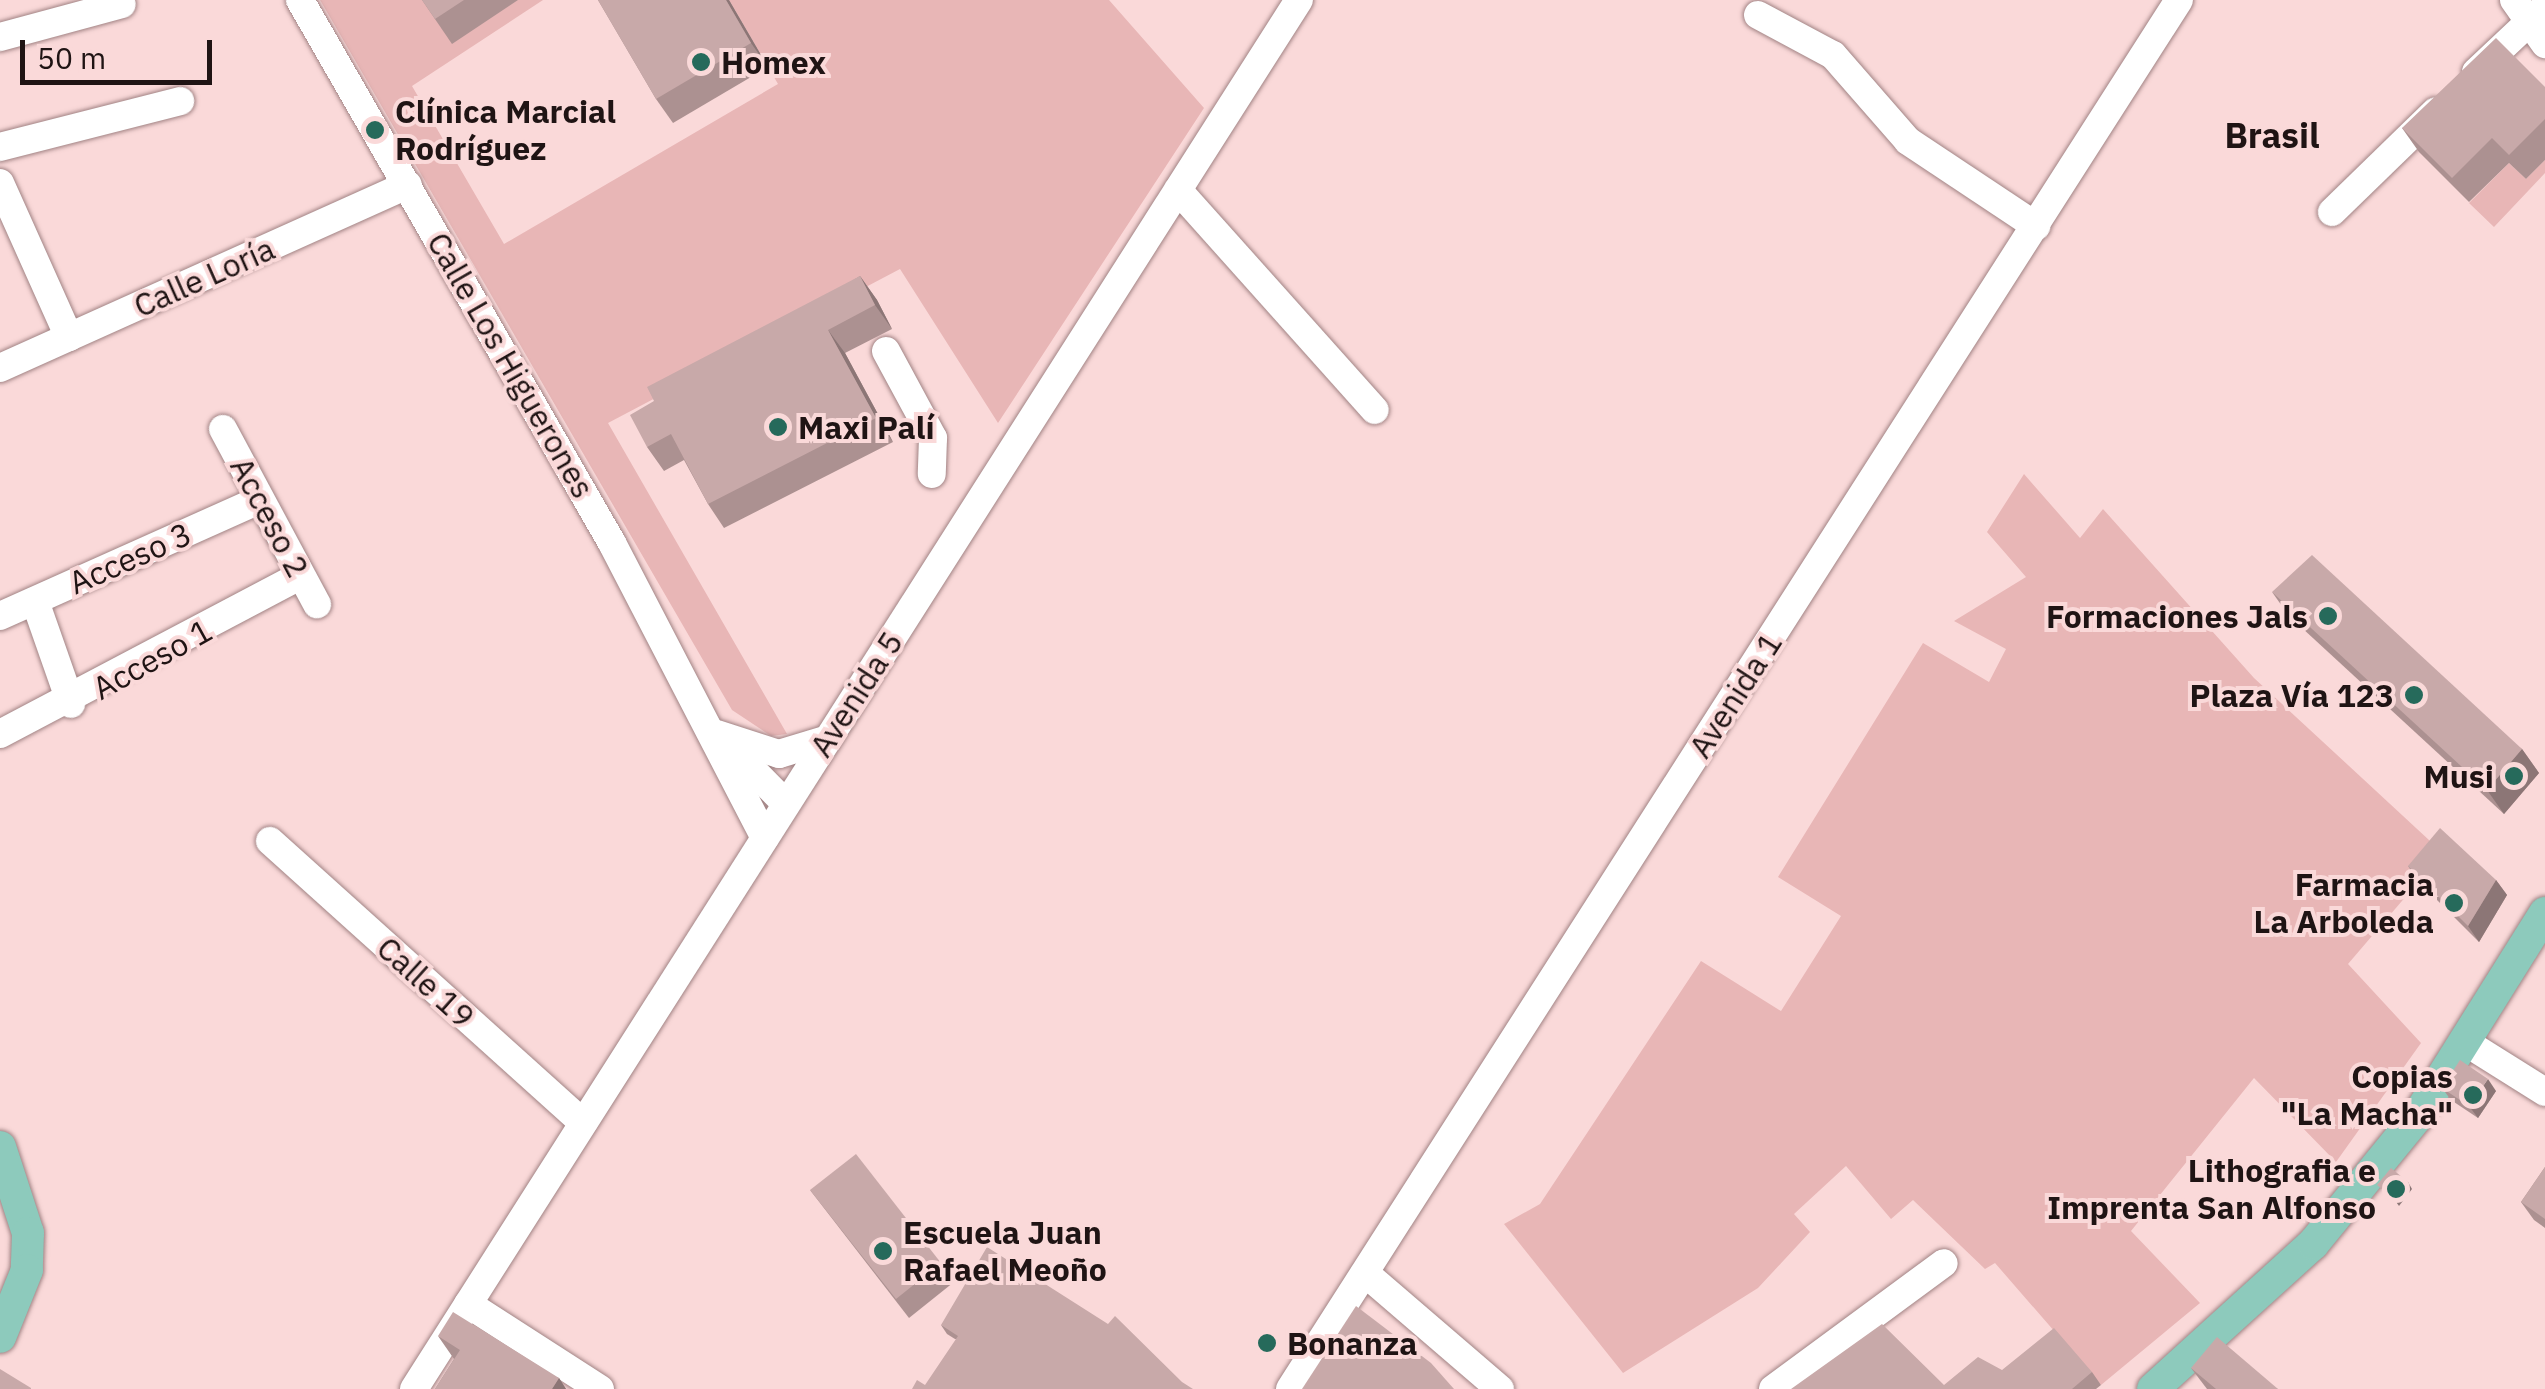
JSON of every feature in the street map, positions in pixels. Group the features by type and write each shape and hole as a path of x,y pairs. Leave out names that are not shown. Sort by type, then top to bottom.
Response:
{"main road":[{"path":"2153,1389 2314,1244 2466,1043 2545,913"},
{"path":"0,1147 24,1210 27,1270 0,1337"}],"street":[{"name":"Calle Los Higuerones","path":"300,0 717,734 764,838"},
{"name":"Avenida 5","path":"414,1389 1299,0"},
{"name":"Avenida 1","path":"1290,1389 2178,0"},
{"path":"0,37 122,4"},
{"path":"1758,15 1834,56 1908,141 2036,226"},
{"path":"2332,212 2533,18"},
{"path":"0,147 180,101"},
{"path":"0,183 69,337"},
{"name":"Calle Loría","path":"0,368 408,185"},
{"path":"1178,190 1375,410"},
{"name":"Acceso 2","path":"223,429 317,604"},
{"name":"Acceso 3","path":"0,616 259,500"},
{"name":"Acceso 1","path":"0,734 71,704 301,575"},
{"path":"35,600 71,704"},
{"name":"Calle Los Higuerones","path":"717,734 786,804"},
{"path":"717,734 779,754 828,739"},
{"name":"Calle 19","path":"270,841 583,1123"},
{"path":"2466,1043 2545,1092"},
{"path":"1773,1389 1944,1264"},
{"path":"1365,1273 1500,1389"},
{"path":"468,1304 600,1389"}],"shaded area":[{"path":"320,0 543,0 412,86 504,244 778,84 729,0 1109,0 1204,108 998,423 900,269 608,423 787,734 771,736 732,710"},
{"path":"2545,160 2545,173 2494,227 2469,203 2509,163 2526,179"},
{"path":"2024,474 2080,538 2103,509 2254,678 2443,853 2348,964 2421,1043 2336,1162 2254,1078 2131,1231 2200,1303 2101,1385 1995,1263 1985,1269 1913,1200 1891,1219 1846,1166 1794,1214 1810,1232 1758,1288 1623,1373 1504,1224 1540,1204 1701,961 1781,1011 1841,916 1778,877 1923,643 1989,682 2006,649 1954,621 2026,577 1987,532"}],"building":[{"path":"422,0 464,0 435,19"},
{"name":"Homex","path":"598,0 726,0 751,43 656,99"},
{"path":"2496,38 2545,87 2545,119 2509,155 2492,138 2452,178 2402,128"},
{"name":"Maxi Palí","path":"860,276 875,305 828,330 876,418 708,504 671,434 647,447 630,415 654,401 647,387"},
{"name":"Plaza Vía 123","path":"2312,555 2522,749 2487,790 2272,592"},
{"path":"2440,828 2496,880 2468,926 2408,866"},
{"path":"2460,1060 2488,1079 2469,1106 2442,1088"},
{"path":"856,1154 941,1263 896,1299 810,1190"},
{"path":"2545,1167 2545,1219 2521,1202"},
{"name":"Lithografia e Imprenta San Alfonso","path":"2391,1168 2408,1182 2394,1199 2377,1185"},
{"path":"987,1247 1108,1324 1115,1316 1193,1389 912,1389 917,1380 925,1385 958,1336 941,1325"},
{"path":"1356,1306 1431,1363 1454,1389 1302,1389"},
{"path":"453,1312 559,1378 552,1389 435,1389 460,1350 438,1336"},
{"path":"1882,1324 1944,1385 1978,1357 2002,1370 2054,1328 2092,1372 2072,1389 1791,1389"},
{"path":"2217,1337 2278,1389 2216,1389 2191,1368"},
{"path":"0,1369 31,1388 31,1389 0,1389"}],"place":[{"name":"Homex","path":"701,62"},
{"name":"Clínica Marcial Rodríguez","path":"375,130"},
{"name":"Maxi Palí","path":"778,427"},
{"name":"Formaciones Jals","path":"2328,616"},
{"name":"Plaza Vía 123","path":"2414,695"},
{"name":"Musi","path":"2514,776"},
{"name":"Farmacia La Arboleda","path":"2454,903"},
{"name":"Copias \"La Macha\"","path":"2473,1095"},
{"name":"Lithografia e Imprenta San Alfonso","path":"2396,1189"},
{"name":"Escuela Juan Rafael Meoño","path":"883,1251"},
{"name":"Bonanza","path":"1267,1343"}],"district":[{"name":"Brasil","path":"2272,135"}]}
